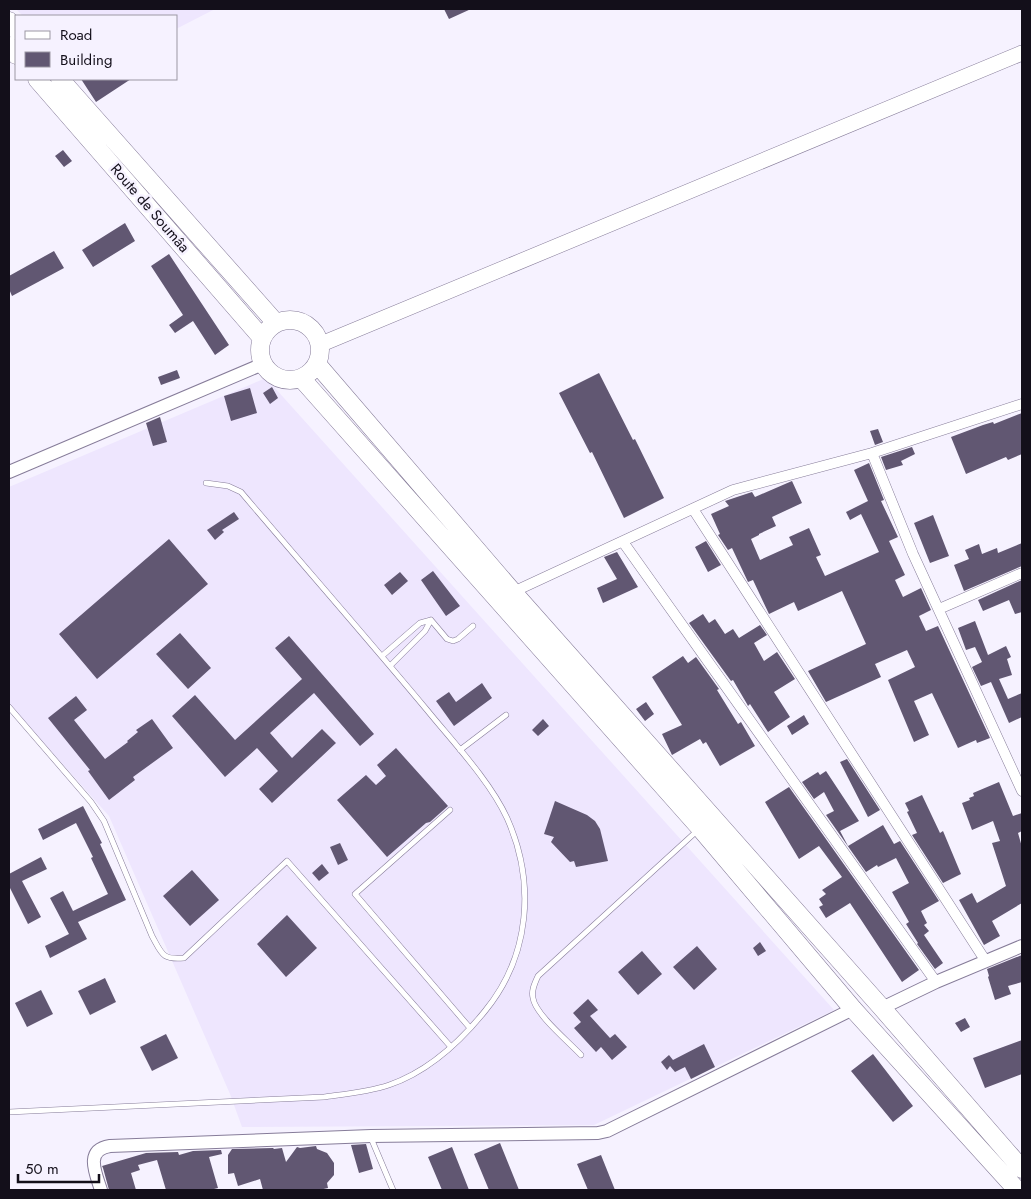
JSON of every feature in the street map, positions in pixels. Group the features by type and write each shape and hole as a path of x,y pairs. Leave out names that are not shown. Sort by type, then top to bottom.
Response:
{"highway":[{"name":"Route de Soumâa","path":"38,80 262,338"},
{"path":"61,80 276,323"},
{"path":"290,320 303,323 314,332 319,345 320,351 317,364 308,375 289,380 276,377 266,369 260,351 262,338 268,329 276,323 290,320"},
{"path":"317,364 513,592 882,1008 1022,1169"},
{"path":"301,378 700,828 853,1009 1017,1190"}],"main road":[{"path":"319,345 1022,53"}],"street":[{"path":"9,472 263,364"},
{"path":"513,592 734,490 872,453 1022,404"},
{"path":"872,453 910,544 1022,791"},
{"path":"693,509 985,960"},
{"path":"623,542 936,982"},
{"path":"939,609 1022,573"},
{"path":"882,1008 985,960 1022,946"},
{"path":"101,1190 93,1158 99,1149 104,1147 371,1136 598,1133 607,1131 853,1009"}],"lane":[{"path":"9,1112 324,1096 360,1092 390,1085 419,1070 451,1047 470,1028 492,1002 511,968 521,937 526,905 525,881 518,846 507,817 480,775 382,656 241,492 228,486 206,483"},
{"path":"382,656 420,623 431,620"},
{"path":"431,620 447,639 452,641 458,639 473,626"},
{"path":"390,666 425,631 431,620"},
{"path":"9,707 91,802 104,820 152,936 162,953 170,959 184,958 287,861 451,1047"},
{"path":"460,750 506,714"},
{"path":"450,810 355,894 470,1028"},
{"path":"581,1055 537,1010 533,998 533,986 538,976 700,828"},
{"path":"371,1136 393,1190"}],"shaded area":[{"path":"16,9 215,9 178,28 178,15 22,15"},
{"path":"266,378 834,1010 594,1125 242,1127 230,1094 109,816 9,704 9,487"}],"building":[{"path":"444,9 471,9 449,19"},
{"path":"82,80 129,80 96,102"},
{"path":"63,150 72,161 64,167 55,156"},
{"path":"125,223 135,241 93,267 82,250"},
{"path":"54,251 64,268 12,296 9,289 9,276"},
{"path":"169,254 229,345 215,355 193,321 175,333 169,325 183,315 151,266"},
{"path":"177,370 180,378 161,385 158,377"},
{"path":"599,373 664,498 624,518 592,452 590,453 559,393"},
{"path":"272,387 278,398 270,404 263,393"},
{"path":"250,388 257,413 231,421 224,396"},
{"path":"1022,413 1022,454 1008,460 1006,457 966,474 951,437"},
{"path":"160,417 167,442 153,446 146,423"},
{"path":"878,429 883,442 875,445 870,431"},
{"path":"912,447 915,454 901,461 903,465 886,470 881,457"},
{"path":"869,463 884,500 881,501 898,537 889,541 905,575 895,580 903,597 921,588 931,610 919,616 926,631 938,626 990,738 977,743 976,740 958,748 932,693 914,701 929,735 914,742 888,680 915,667 907,650 875,664 881,677 826,702 808,671 866,644 842,591 798,611 794,602 769,614 753,580 748,582 732,548 728,550 718,535 720,534 711,514 729,506 725,501 752,492 755,497 792,481 802,503 772,517 776,526 751,539 760,560 793,545 789,537 809,528 821,555 816,557 825,576 879,552 861,514 850,520 846,512 868,501 854,470"},
{"path":"234,512 239,519 222,530 224,532 215,540 207,530"},
{"path":"933,515 949,556 930,563 914,523"},
{"path":"169,539 208,584 97,679 59,634"},
{"path":"706,541 721,565 708,572 695,547"},
{"path":"1022,543 1022,566 964,591 954,565 969,559 965,550 979,544 982,554 997,548 998,553"},
{"path":"617,552 638,587 603,603 597,588 617,579 604,557"},
{"path":"433,571 460,606 446,616 421,580"},
{"path":"400,572 408,581 392,595 384,585"},
{"path":"1022,580 1022,612 1015,614 1009,600 983,611 978,600"},
{"path":"703,614 709,623 715,619 725,634 733,629 739,638 760,625 767,635 754,643 764,661 777,652 795,679 774,692 790,717 768,732 750,704 748,706 733,680 731,681 689,623"},
{"path":"975,621 988,655 1006,646 1011,657 1007,659 1012,675 999,679 1008,699 1022,693 1022,717 1009,723 991,682 981,686 972,667 982,662 975,647 966,650 958,628"},
{"path":"180,633 211,668 188,689 156,654"},
{"path":"289,636 374,734 360,746 314,693 270,733 292,758 322,729 336,743 272,803 259,789 278,771 257,748 225,777 172,716 195,695 235,740 302,679 275,648"},
{"path":"683,656 688,663 696,657 719,689 717,690 738,724 741,722 755,746 720,766 706,742 703,744 700,739 672,755 662,734 682,725 652,677"},
{"path":"482,683 492,698 454,726 436,701 449,692 456,702"},
{"path":"76,696 87,710 74,720 105,759 128,742 138,732 136,730 152,719 173,748 133,777 135,780 109,800 88,771 90,770 48,718"},
{"path":"646,702 654,714 645,721 636,709"},
{"path":"804,715 809,724 792,735 787,726"},
{"path":"543,719 549,726 538,736 532,730"},
{"path":"396,748 448,806 387,857 337,800 366,775 376,785 386,776 377,765"},
{"path":"847,759 880,810 868,817 840,762"},
{"path":"826,771 859,821 840,831 848,846 883,825 894,844 900,841 939,901 921,911 927,923 924,925 929,931 924,935 943,963 935,969 917,944 906,924 909,922 892,892 909,883 896,858 878,867 877,865 866,872 826,815 834,811 824,792 814,799 802,782 818,772 820,775"},
{"path":"999,782 1013,816 1022,813 1022,831 1018,833 1022,847 1022,903 992,921 1000,936 984,945 959,900 972,893 977,903 1006,886 992,843 1000,841 993,821 972,830 962,803 970,800 969,798 974,796 973,793"},
{"path":"789,787 919,970 902,982 850,903 826,918 819,907 823,905 819,899 826,894 822,890 842,877 819,846 799,859 765,802"},
{"path":"922,795 940,833 943,831 961,874 943,883 912,835 917,833 905,803"},
{"path":"555,801 587,815 595,821 600,829 608,861 576,867 574,861 570,862 551,842 554,837 544,834"},
{"path":"83,806 102,843 100,844 126,900 78,922 87,939 50,958 45,946 69,934 50,898 63,891 73,911 108,894 91,858 93,857 76,823 43,840 38,829"},
{"path":"340,843 348,860 338,865 330,847"},
{"path":"41,857 47,869 22,881 41,917 28,924 9,886 9,874"},
{"path":"322,864 329,873 319,881 312,873"},
{"path":"192,870 219,900 190,926 163,896"},
{"path":"287,915 317,948 286,977 257,944"},
{"path":"760,942 766,951 758,956 753,948"},
{"path":"697,946 717,969 694,990 673,967"},
{"path":"642,951 662,974 638,995 618,972"},
{"path":"1022,955 1022,982 1008,986 1011,994 995,1000 987,969"},
{"path":"105,978 116,1002 90,1015 78,991"},
{"path":"41,990 53,1014 27,1027 15,1003"},
{"path":"588,999 598,1010 590,1016 610,1038 615,1034 627,1047 612,1060 601,1047 596,1052 574,1028 581,1022 573,1013"},
{"path":"965,1018 970,1027 961,1032 955,1023"},
{"path":"166,1034 178,1058 152,1071 140,1047"},
{"path":"1022,1040 1022,1074 985,1088 973,1058"},
{"path":"704,1044 715,1067 691,1079 685,1067 675,1072 670,1066 667,1070 661,1062 669,1055 673,1060"},
{"path":"873,1054 913,1106 893,1122 851,1071"},
{"path":"500,1143 519,1190 489,1190 474,1154"},
{"path":"366,1144 373,1169 359,1173 351,1145"},
{"path":"316,1146 317,1149 327,1153 334,1163 334,1175 327,1183 328,1188 319,1190 263,1190 260,1179 238,1186 234,1173 228,1174 228,1155 232,1149 282,1148 286,1162 297,1147"},
{"path":"452,1147 469,1190 442,1190 428,1157"},
{"path":"221,1150 222,1154 209,1157 218,1188 210,1190 166,1190 157,1160 138,1165 140,1170 131,1173 136,1190 109,1190 102,1166 146,1153 178,1152 179,1155 193,1151"},
{"path":"601,1155 615,1190 588,1190 577,1164"}]}
